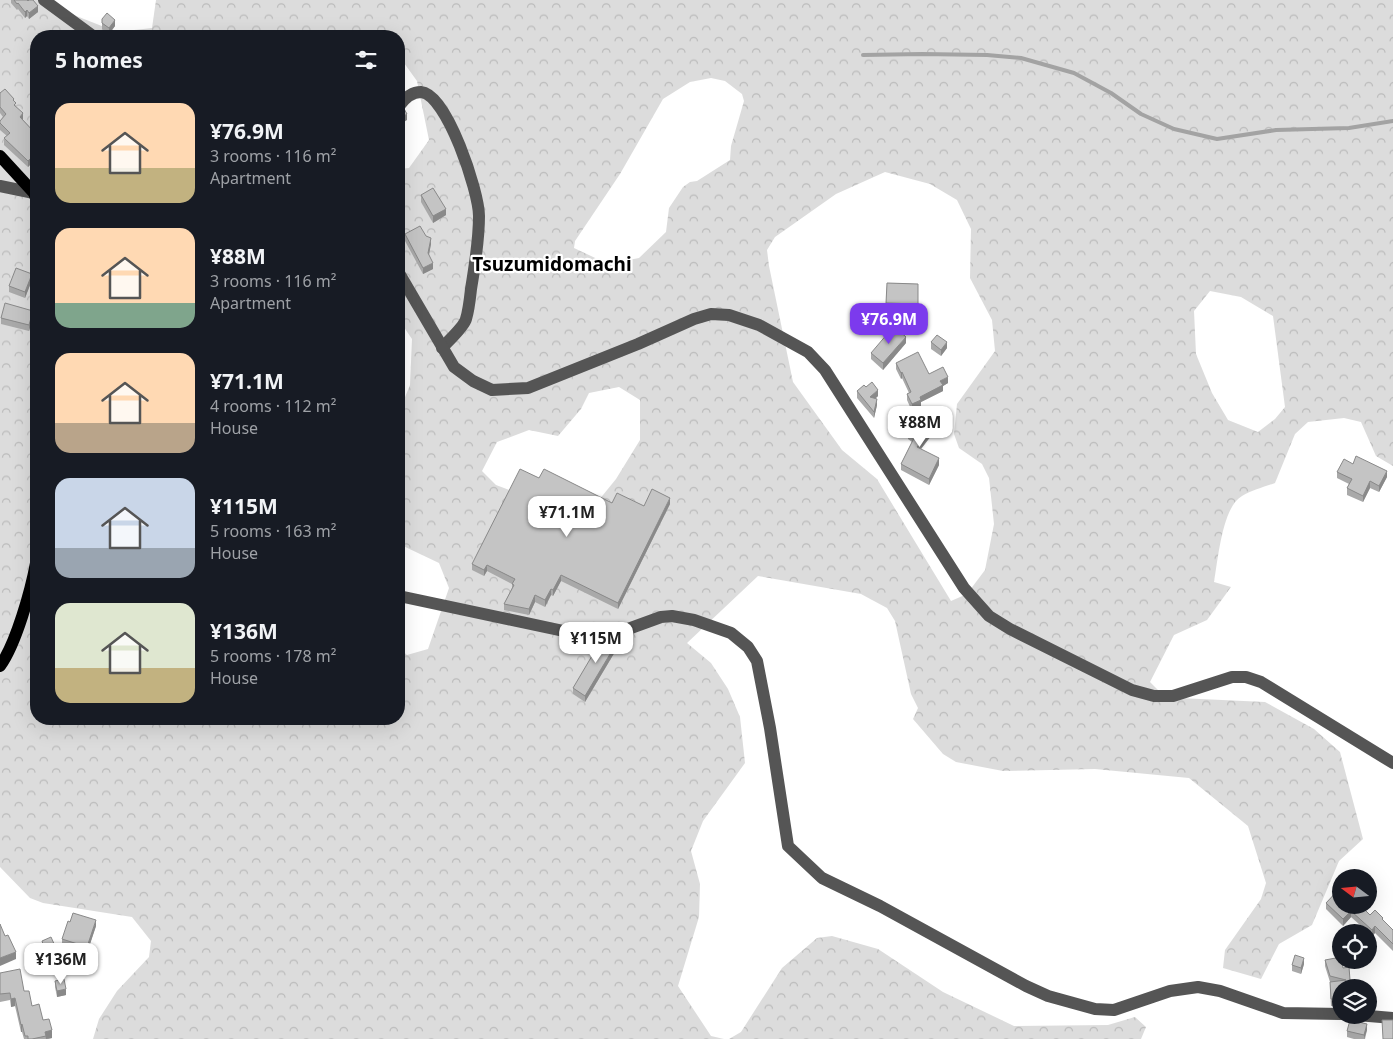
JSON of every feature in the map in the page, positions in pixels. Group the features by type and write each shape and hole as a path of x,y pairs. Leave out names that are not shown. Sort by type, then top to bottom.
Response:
{"main road":[{"path":"0,156 30,189"},
{"path":"0,666 12,642 30,591"}],"street":[{"path":"44,0 85,30"},
{"path":"405,99 414,93 422,92 432,98 450,124 467,164 476,192 479,216 474,269 466,321 442,348"},
{"path":"0,186 30,194"},
{"path":"405,283 454,367 473,381 492,390 528,388 638,344 694,319 711,314 729,315 759,325 808,352 825,370 964,588 989,616 1018,633 1132,690 1154,696 1173,696 1232,677 1246,677 1261,682 1393,763"},
{"path":"405,597 587,636 606,637 661,617 672,616 694,620 731,633 748,647 757,661 770,728 788,846 822,878 880,906 1026,986 1048,996 1095,1009 1114,1010 1170,991 1198,987 1220,991 1284,1012 1332,1014"},
{"path":"1377,1017 1393,1018"}],"green space":[{"path":"0,0 45,0 51,6 112,30 30,30 30,725 405,725 405,653 407,655 428,649 449,588 439,563 405,547 405,397 410,385 412,339 405,329 405,168 409,168 429,140 417,81 405,64 405,30 134,30 152,28 156,0 1393,0 1393,466 1376,456 1361,422 1344,418 1308,422 1295,434 1275,483 1254,490 1235,502 1225,523 1214,582 1231,587 1207,620 1174,635 1150,682 1162,694 1179,698 1265,702 1314,729 1340,752 1363,839 1339,861 1336,869 1332,869 1332,878 1312,925 1279,944 1261,979 1223,968 1225,950 1261,899 1266,883 1248,826 1189,778 1095,769 1003,771 956,762 943,754 913,719 918,708 911,694 895,621 887,608 861,594 758,576 687,643 711,663 728,689 740,717 745,763 703,821 691,851 700,884 699,917 678,986 711,1036 724,1039 93,1039 99,1019 117,991 149,957 151,941 132,917 43,903 30,898 0,867","holes":["711,78 725,81 742,94 744,101 731,146 730,160 697,181 690,182 683,187 669,208 666,232 639,258 608,264 574,248 575,241 620,174 663,99 690,82","885,172 930,184 957,200 971,229 970,278 992,320 995,351 957,404 954,434 959,448 982,464 989,478 994,524 985,570 967,594 951,601 877,479 842,450 793,382 769,266 767,250 775,237 836,194","1210,291 1241,297 1273,316 1285,407 1275,419 1258,432 1228,420 1212,393 1196,354 1194,311","619,387 640,400 640,440 616,479 590,511 546,504 496,485 482,471 497,442 529,430 558,436 581,409 589,393"]},
{"path":"832,936 878,949 943,992 1014,1026 1108,1025 1135,1017 1146,1027 1141,1039 729,1039 741,1032 782,968 817,938"}],"building":[{"path":"14,0 33,0 38,6 29,13 27,10 25,12"},
{"path":"107,13 115,20 109,28 102,23 102,19"},
{"path":"5,89 14,99 16,103 14,105 23,113 20,117 30,128 30,159 28,161 4,138 10,133 0,123 6,114 0,107 0,93"},
{"path":"433,188 446,209 433,216 421,195"},
{"path":"420,226 426,236 431,238 428,253 433,263 423,268 405,234"},
{"path":"16,268 30,273 30,279 25,292 9,286"},
{"path":"887,283 918,284 918,304 886,303"},
{"path":"5,303 30,310 29,325 1,318"},
{"path":"894,326 906,337 883,363 871,353"},
{"path":"937,335 947,342 941,350 931,342"},
{"path":"918,352 929,374 943,367 948,377 940,381 943,385 920,397 921,400 912,404 907,394 911,392 896,363"},
{"path":"872,382 878,390 870,397 877,399 874,412 857,391 864,385 866,387"},
{"path":"909,408 934,425 917,447 939,458 929,479 901,464 914,438 908,433 914,421"},
{"path":"1356,456 1387,471 1379,486 1370,481 1363,496 1347,488 1352,479 1337,472 1344,459 1353,464"},
{"path":"520,469 539,478 544,469 612,503 617,493 644,506 652,489 670,498 618,603 561,575 545,600 535,595 529,609 504,604 514,585 512,584 515,579 487,565 484,570 472,564"},
{"path":"622,634 585,696 573,688 602,639"},
{"path":"1332,897 1332,909 1326,903"},
{"path":"73,913 96,920 87,947 62,939"},
{"path":"1378,913 1393,930 1393,944 1377,928 1377,924 1365,924 1354,914 1370,915"},
{"path":"1338,914 1348,914 1343,919"},
{"path":"0,924 5,936 8,935 16,952 0,958"},
{"path":"51,937 55,946 45,950 42,941"},
{"path":"1295,955 1304,958 1301,968 1292,965"},
{"path":"1332,959 1332,969 1349,969 1350,979 1330,976 1325,960"},
{"path":"20,969 24,991 29,991 32,1006 39,1004 43,1020 49,1019 52,1030 45,1032 46,1036 28,1039 21,1025 15,998 11,999 10,993 0,994 0,973"},
{"path":"64,979 66,989 57,991 55,981"},
{"path":"1330,982 1332,982 1332,999 1331,999"},
{"path":"1382,1020 1393,1020 1393,1039 1383,1039"},
{"path":"1349,1024 1367,1024 1364,1035 1347,1031"}],"waterway":[{"path":"863,55 987,55 1021,58 1074,73 1111,93 1141,114 1174,129 1217,139 1276,130 1349,128 1393,121"}],"district":[{"name":"Tsuzumidomachi","path":"552,264"}]}
